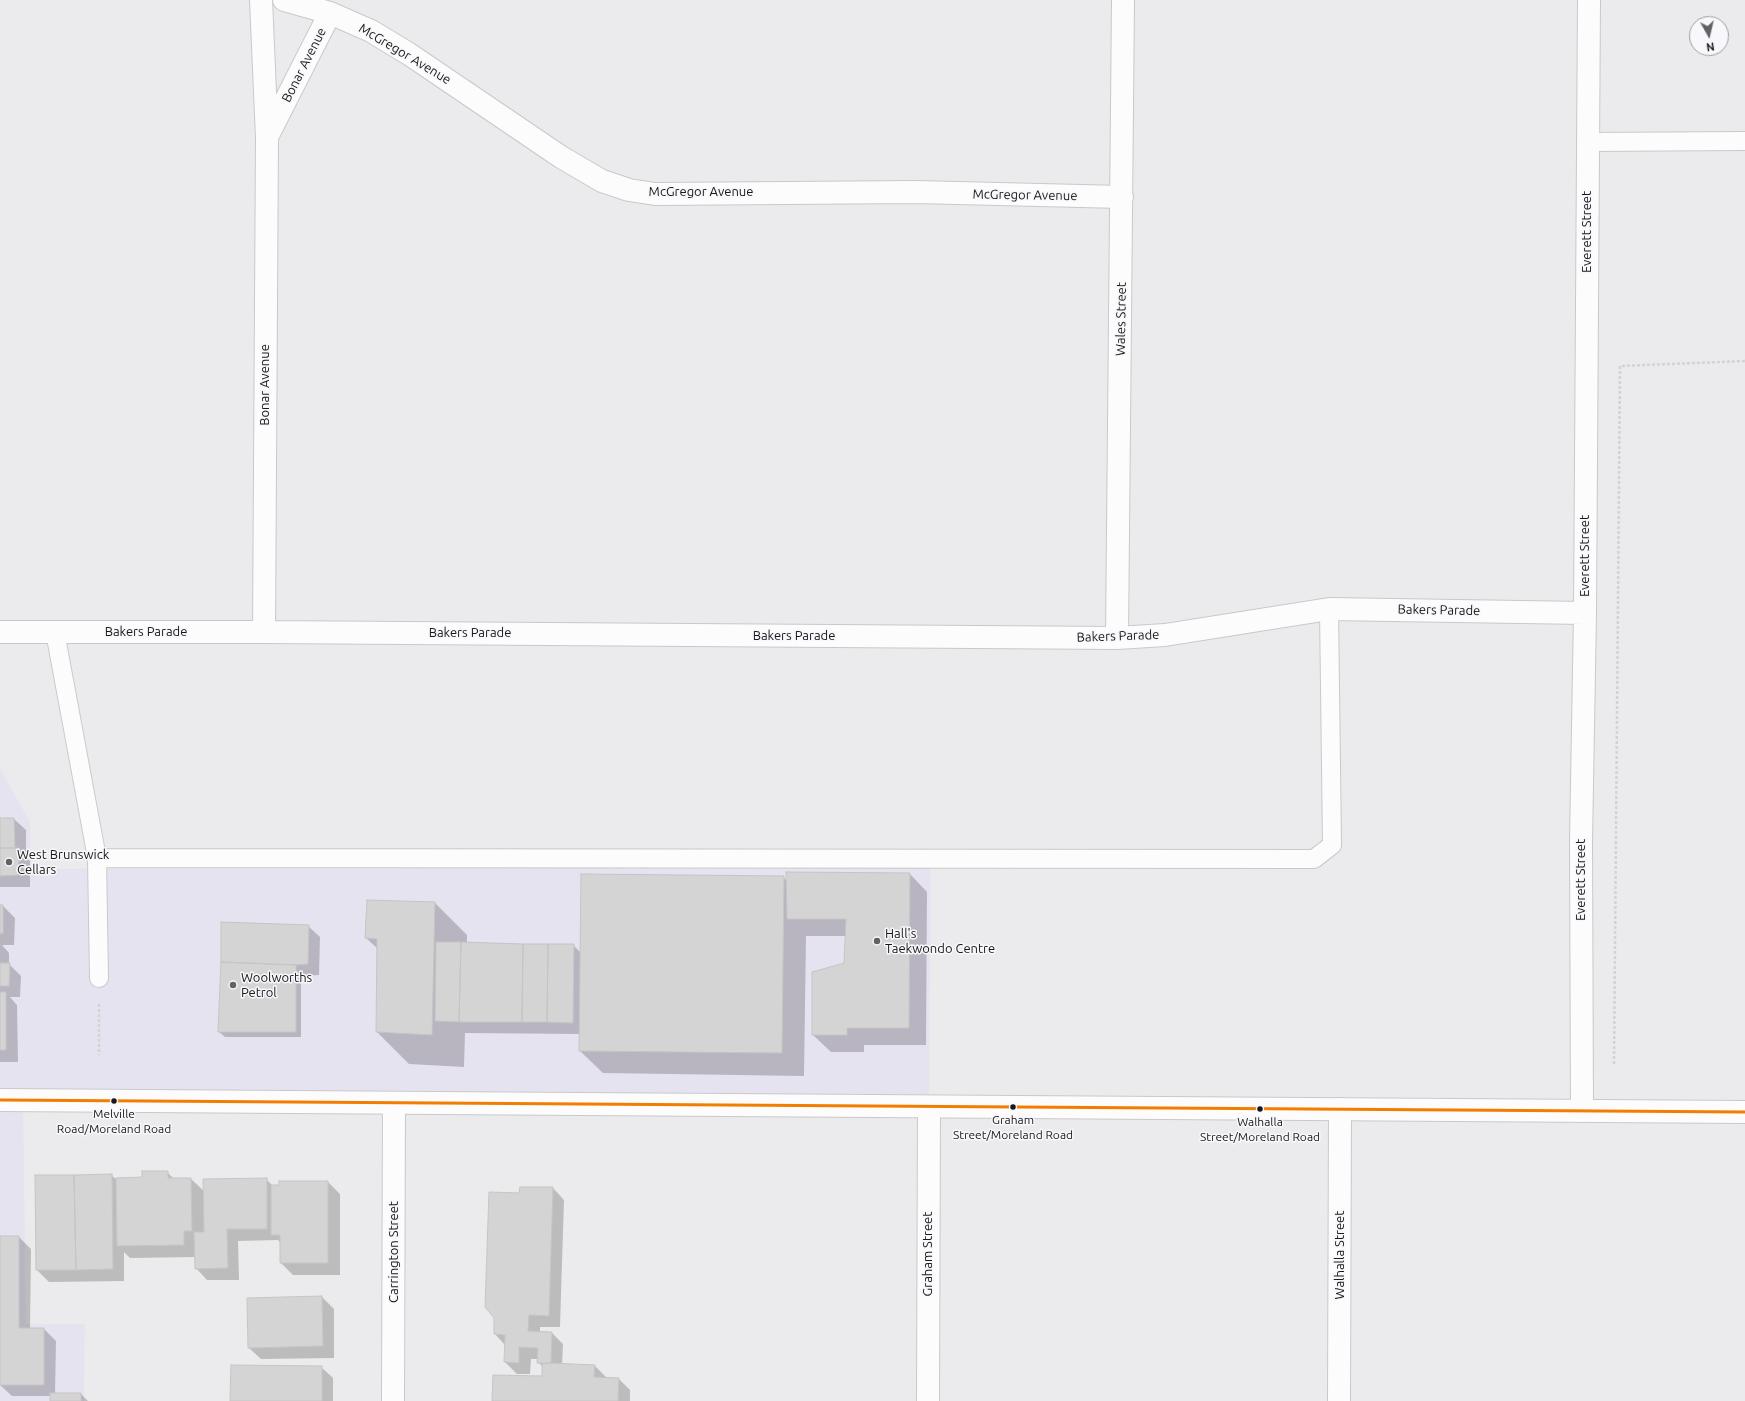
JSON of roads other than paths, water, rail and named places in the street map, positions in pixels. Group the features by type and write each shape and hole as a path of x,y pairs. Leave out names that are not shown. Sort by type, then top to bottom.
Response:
{"street":[{"name":"Bonar Avenue","path":"261,0 267,138 264,632"},
{"name":"McGregor Avenue","path":"284,0 330,13 371,31 409,54 561,157 602,181 629,190 656,194 916,192 1122,197"},
{"name":"Wales Street","path":"1117,638 1123,0"},
{"name":"Everett Street","path":"1582,1111 1581,841 1585,612 1589,0"},
{"name":"Bonar Avenue","path":"267,138 330,13"},
{"name":"Bakers Parade","path":"0,632 264,632 1117,638 1165,635 1329,609 1585,612"},
{"path":"0,1100 1745,1112"},
{"name":"Carrington Street","path":"393,1401 394,1103"},
{"name":"Graham Street","path":"928,1401 929,1107"},
{"name":"Walhalla Street","path":"1339,1401 1340,1109"}],"lane":[{"path":"1588,142 1745,141"},
{"path":"96,858 1314,859 1332,845 1329,609"},
{"path":"55,632 96,858 99,978"}],"place":[{"name":"West Brunswick Cellars","path":"9,862"},
{"name":"Hall's Taekwondo Centre","path":"877,941"},
{"name":"Woolworths Petrol","path":"233,985"},
{"name":"Melville Road/Moreland Road","path":"114,1101"},
{"name":"Graham Street/Moreland Road","path":"1013,1107"},
{"name":"Walhalla Street/Moreland Road","path":"1260,1109"}]}
